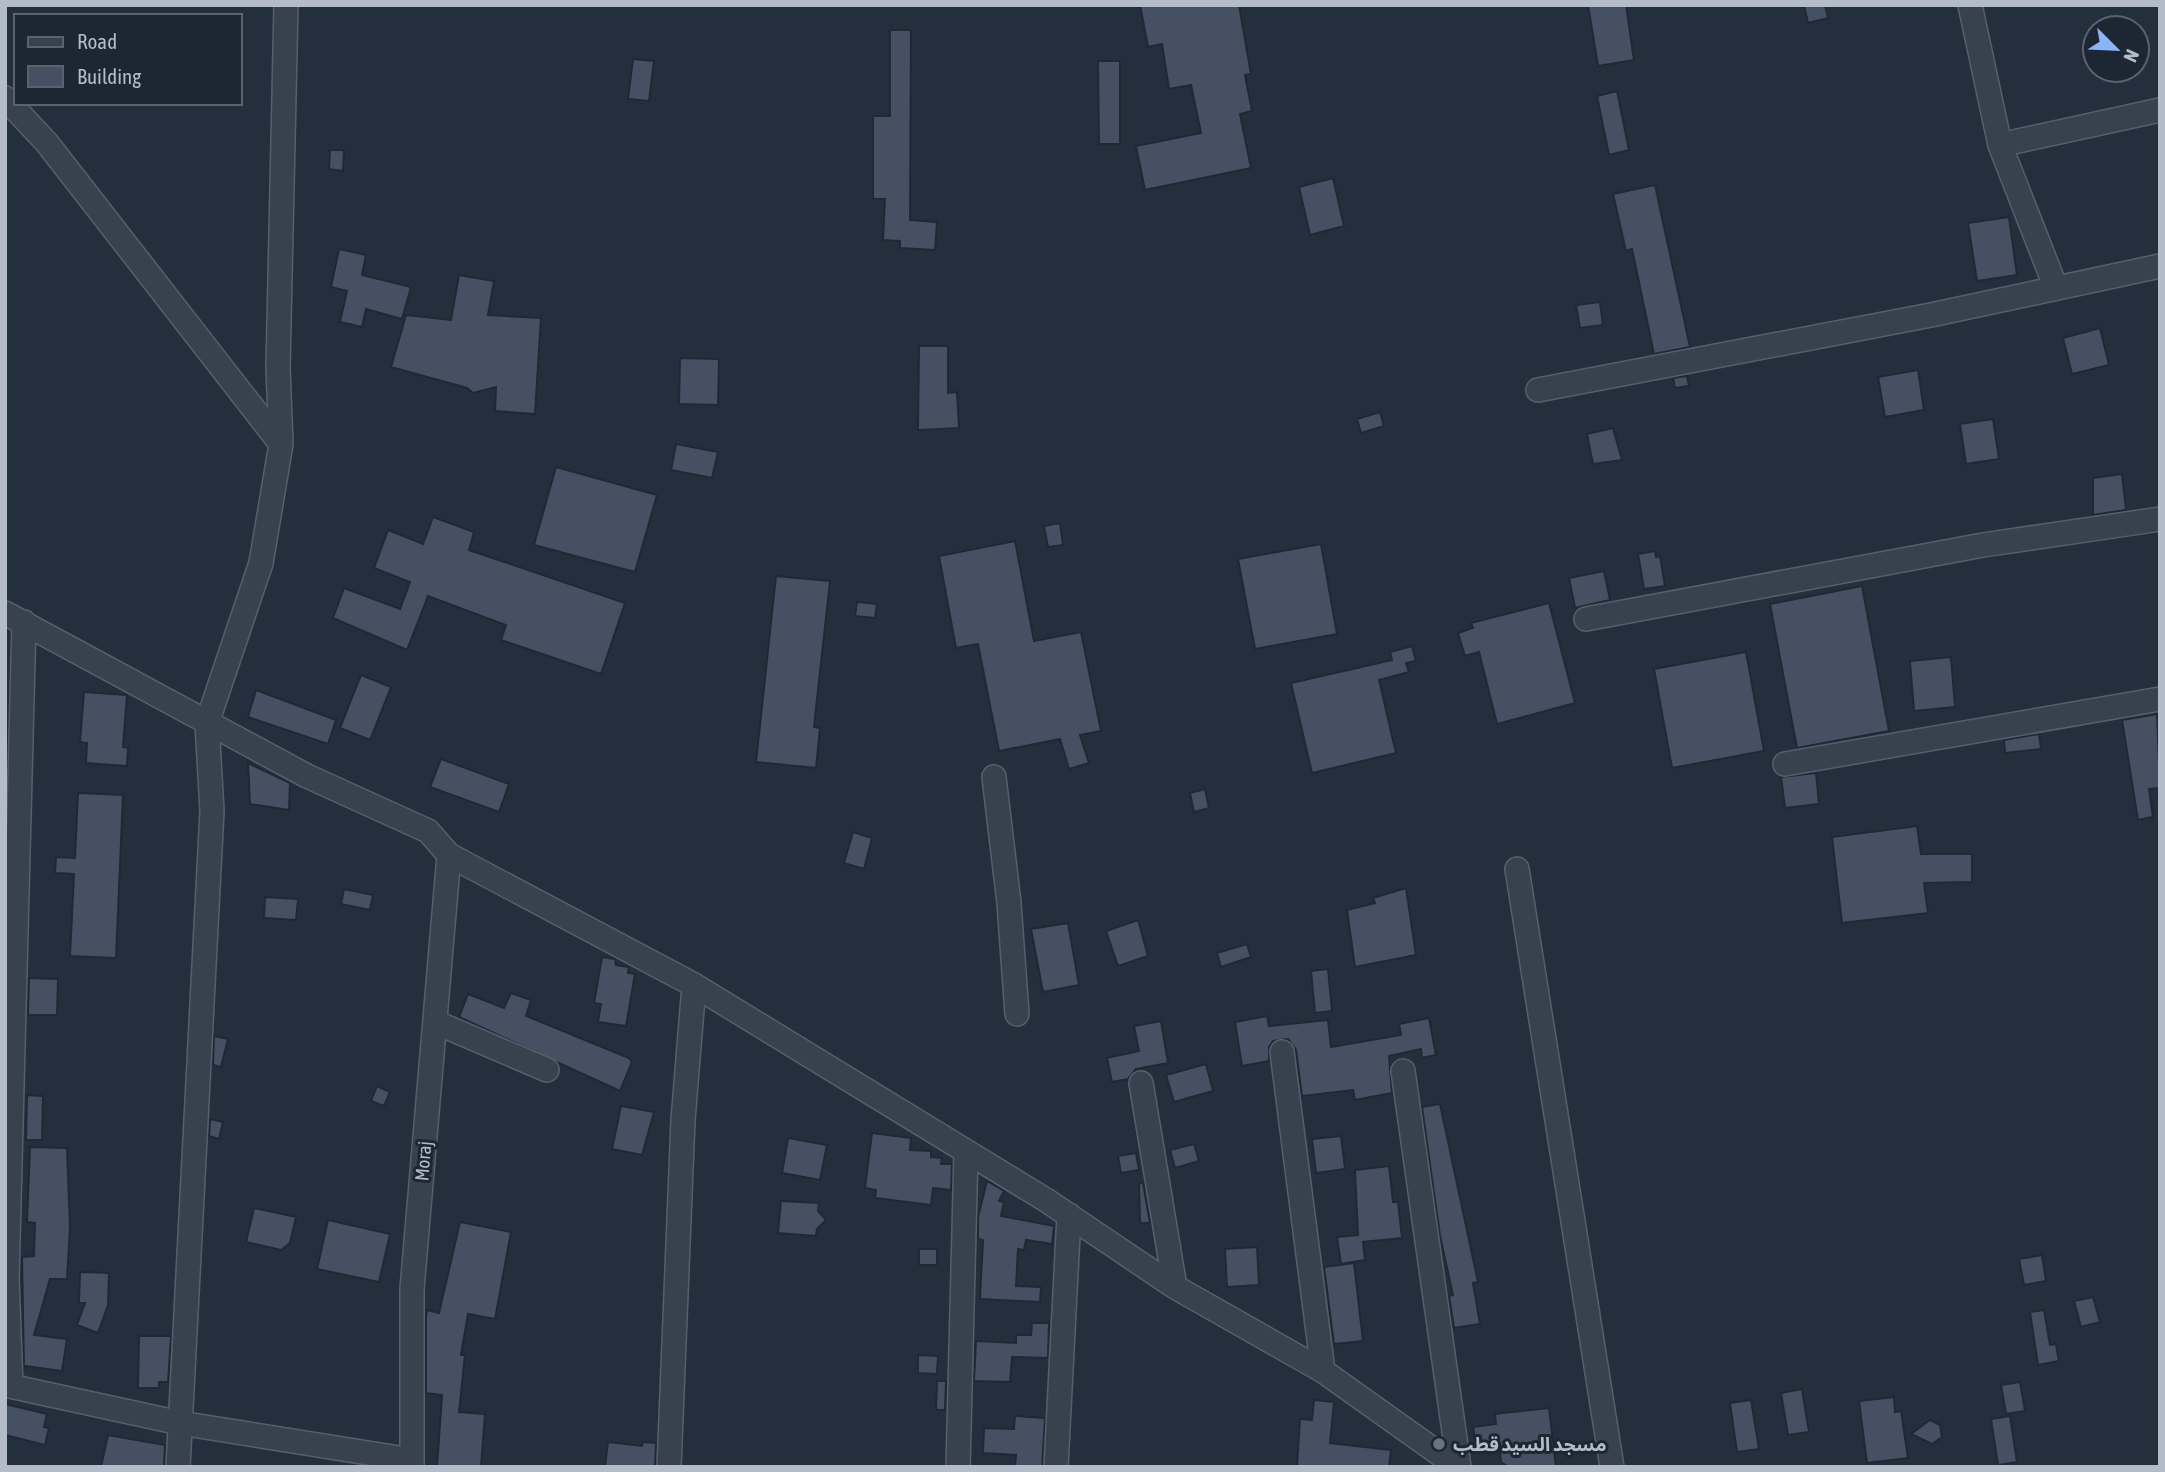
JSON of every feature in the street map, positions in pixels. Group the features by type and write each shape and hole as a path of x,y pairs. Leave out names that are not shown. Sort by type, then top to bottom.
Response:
{"street":[{"path":"178,1467 212,811 207,723 261,563 281,444 278,368 286,5"},
{"path":"1973,6 2000,145 2056,288"},
{"path":"5,98 47,143 281,444"},
{"path":"2000,145 2160,110"},
{"path":"1538,390 1771,347 2160,266"},
{"path":"1586,619 1983,545 2160,519"},
{"path":"412,1463 180,1423 8,1386 14,617 307,776 428,831 449,855 694,985 1069,1215 1175,1287 1323,1371 1458,1467"},
{"path":"1784,764 2160,699"},
{"path":"994,777 1009,904 1017,1014"},
{"name":"Moraj","path":"412,1463 412,1289 449,855"},
{"path":"1517,869 1612,1467"},
{"path":"670,1467 683,1120 694,985"},
{"path":"435,1022 547,1070"},
{"path":"1282,1052 1323,1371"},
{"path":"1403,1071 1458,1467"},
{"path":"1141,1083 1175,1287"},
{"path":"958,1467 965,1152"},
{"path":"1056,1467 1069,1215"}],"building":[{"path":"1140,5 1239,5 1251,74 1245,75 1252,111 1240,114 1251,168 1145,190 1136,146 1201,133 1191,85 1169,89 1162,44 1148,47"},
{"path":"1588,5 1626,5 1634,60 1598,66"},
{"path":"1804,5 1825,5 1828,18 1808,23"},
{"path":"890,30 911,30 910,220 937,222 935,250 900,248 900,241 883,240 885,199 873,199 873,116 890,116"},
{"path":"633,59 654,61 649,101 628,99"},
{"path":"1098,61 1120,61 1120,144 1099,144"},
{"path":"1617,91 1629,150 1609,155 1597,96"},
{"path":"330,150 344,150 343,171 329,169"},
{"path":"1333,178 1344,226 1310,235 1299,187"},
{"path":"1655,185 1690,347 1654,354 1632,249 1626,251 1613,194"},
{"path":"2009,217 2017,275 1977,281 1968,223"},
{"path":"339,249 366,255 362,275 411,287 402,319 366,309 362,327 340,322 347,291 331,287"},
{"path":"459,275 494,281 488,315 541,318 535,414 495,411 496,387 473,393 467,388 391,367 406,315 451,320"},
{"path":"1600,302 1603,325 1580,328 1576,305"},
{"path":"2100,328 2109,365 2072,374 2063,338"},
{"path":"919,346 948,346 948,393 957,392 959,428 918,430"},
{"path":"680,358 719,359 718,405 679,404"},
{"path":"1918,370 1924,410 1885,417 1878,377"},
{"path":"1687,376 1689,386 1675,388 1673,378"},
{"path":"1380,412 1384,426 1361,433 1357,419"},
{"path":"1993,419 1999,459 1966,464 1960,424"},
{"path":"1613,428 1622,460 1593,464 1587,434"},
{"path":"676,444 718,452 712,478 671,470"},
{"path":"556,467 657,495 635,572 534,545"},
{"path":"2122,474 2126,510 2093,515 2093,478"},
{"path":"433,517 474,532 469,550 625,603 601,674 501,640 506,625 428,596 407,650 333,618 344,588 400,609 410,582 374,568 388,530 423,544"},
{"path":"1060,523 1063,545 1048,547 1044,526"},
{"path":"1015,541 1034,641 1081,632 1101,731 1080,735 1089,763 1069,769 1060,739 999,751 978,644 956,648 939,556"},
{"path":"1321,544 1337,634 1255,649 1238,559"},
{"path":"1655,551 1656,557 1660,556 1665,586 1644,589 1638,554"},
{"path":"1604,571 1610,600 1575,608 1569,578"},
{"path":"776,576 830,581 814,727 820,728 816,768 756,762"},
{"path":"1862,586 1889,731 1797,748 1770,604"},
{"path":"857,602 877,604 875,618 855,616"},
{"path":"1549,603 1575,703 1497,724 1479,652 1465,656 1458,633 1473,628 1471,623"},
{"path":"1412,646 1416,661 1406,663 1409,672 1379,680 1396,753 1312,773 1291,683 1392,660 1390,652"},
{"path":"1746,652 1764,751 1672,768 1654,669"},
{"path":"1951,657 1955,707 1914,711 1910,661"},
{"path":"361,675 391,687 370,740 340,728"},
{"path":"256,690 336,720 328,744 248,717"},
{"path":"84,692 127,695 123,747 128,748 127,766 86,763 87,743 80,742"},
{"path":"2157,714 2160,788 2149,789 2153,817 2138,820 2122,720"},
{"path":"2039,734 2041,749 2005,753 2004,740"},
{"path":"441,759 509,784 499,812 430,787"},
{"path":"248,763 290,783 289,810 250,804"},
{"path":"1816,773 1819,804 1785,808 1781,777"},
{"path":"1205,789 1209,808 1194,812 1190,793"},
{"path":"78,793 123,795 116,958 70,956 74,874 55,873 56,857 75,858"},
{"path":"1917,826 1921,854 1972,854 1972,882 1924,883 1928,913 1842,923 1832,837"},
{"path":"853,832 872,838 864,869 844,863"},
{"path":"1406,888 1416,955 1355,967 1347,910 1375,903 1373,898"},
{"path":"344,889 373,895 370,910 341,904"},
{"path":"265,897 298,899 296,920 264,918"},
{"path":"1138,920 1148,956 1118,966 1106,931"},
{"path":"1068,923 1079,985 1043,992 1031,929"},
{"path":"1247,944 1251,957 1221,967 1217,953"},
{"path":"602,957 615,959 616,965 629,967 628,973 635,974 626,1026 598,1022 601,1004 594,1003"},
{"path":"1328,969 1332,1011 1315,1013 1311,971"},
{"path":"29,978 58,979 57,1015 28,1015"},
{"path":"511,993 531,1000 526,1016 629,1058 632,1062 620,1091 459,1017 468,994 504,1008"},
{"path":"1267,1016 1269,1026 1328,1020 1331,1047 1401,1035 1399,1024 1429,1018 1436,1055 1422,1058 1421,1049 1389,1056 1392,1093 1355,1100 1353,1090 1302,1096 1296,1050 1288,1039 1273,1041 1269,1047 1269,1061 1242,1066 1235,1022"},
{"path":"1161,1021 1168,1063 1136,1069 1128,1079 1112,1082 1107,1058 1139,1051 1134,1026"},
{"path":"214,1036 228,1039 221,1067 213,1065"},
{"path":"1206,1064 1213,1091 1174,1102 1166,1075"},
{"path":"377,1086 390,1092 384,1106 371,1101"},
{"path":"27,1095 43,1096 42,1140 26,1140"},
{"path":"1440,1104 1478,1282 1473,1283 1480,1324 1454,1328 1449,1296 1453,1295 1440,1236 1422,1107"},
{"path":"621,1106 654,1112 642,1155 612,1149"},
{"path":"210,1119 223,1122 219,1139 209,1136"},
{"path":"872,1133 911,1138 910,1150 931,1151 931,1157 942,1158 941,1164 952,1164 951,1190 933,1188 931,1205 875,1198 876,1190 865,1188"},
{"path":"1341,1136 1345,1169 1316,1173 1312,1139"},
{"path":"788,1138 827,1145 820,1180 782,1173"},
{"path":"1194,1144 1199,1161 1175,1168 1170,1150"},
{"path":"30,1147 67,1148 70,1227 67,1279 50,1279 34,1335 67,1339 62,1371 26,1366 24,1370 22,1257 34,1256 35,1223 27,1222"},
{"path":"1136,1153 1139,1170 1121,1173 1118,1156"},
{"path":"1389,1166 1393,1202 1398,1202 1402,1238 1363,1242 1365,1260 1341,1264 1337,1237 1358,1235 1355,1170"},
{"path":"987,1181 1004,1191 999,1201 1004,1202 1001,1216 1054,1226 1052,1244 1026,1240 1024,1250 1018,1249 1016,1286 1041,1287 1040,1302 980,1299 983,1240 978,1239 978,1217"},
{"path":"1139,1183 1143,1183 1150,1223 1140,1223"},
{"path":"781,1201 819,1203 818,1211 826,1220 817,1229 816,1236 778,1233"},
{"path":"254,1208 296,1217 290,1243 281,1250 246,1242"},
{"path":"328,1220 390,1234 379,1282 317,1269"},
{"path":"460,1222 511,1232 495,1319 468,1314 461,1355 465,1355 459,1412 485,1414 481,1467 437,1467 442,1395 426,1393 426,1316 427,1310 439,1313"},
{"path":"1257,1247 1259,1285 1227,1287 1225,1249"},
{"path":"919,1249 937,1249 937,1265 919,1265"},
{"path":"2042,1255 2046,1281 2024,1285 2019,1259"},
{"path":"1354,1263 1363,1341 1334,1344 1324,1267"},
{"path":"80,1272 109,1273 108,1305 98,1333 77,1325 85,1303 79,1303"},
{"path":"2093,1297 2100,1322 2081,1327 2074,1301"},
{"path":"2044,1310 2050,1345 2056,1344 2059,1361 2038,1365 2030,1312"},
{"path":"1032,1323 1049,1323 1048,1358 1012,1357 1010,1382 974,1381 976,1341 1016,1343 1016,1335 1031,1335"},
{"path":"139,1336 171,1336 168,1382 159,1382 159,1388 138,1388"},
{"path":"918,1355 938,1356 937,1374 918,1373"},
{"path":"937,1381 946,1381 945,1410 936,1410"},
{"path":"2020,1382 2025,1411 2006,1414 2001,1385"},
{"path":"1802,1389 1809,1432 1788,1435 1781,1393"},
{"path":"1894,1397 1895,1412 1901,1411 1908,1458 1867,1463 1859,1401"},
{"path":"1314,1400 1334,1402 1330,1443 1391,1450 1389,1467 1297,1467 1300,1419 1312,1420"},
{"path":"1751,1400 1759,1449 1737,1452 1730,1403"},
{"path":"5,1404 47,1414 44,1427 49,1428 45,1445 5,1435"},
{"path":"1549,1408 1556,1467 1509,1467 1501,1462 1499,1445 1476,1448 1473,1427 1496,1424 1495,1414"},
{"path":"1015,1416 1045,1418 1042,1467 1015,1467 1016,1455 983,1453 984,1428 1014,1429"},
{"path":"2010,1416 2017,1462 1998,1465 1991,1419"},
{"path":"1930,1420 1940,1425 1942,1437 1932,1444 1911,1434"},
{"path":"108,1435 165,1445 164,1467 101,1467"},
{"path":"608,1442 642,1446 643,1442 656,1443 655,1467 605,1467"}],"place":[{"name":"مسجد السيد قطب","path":"1439,1444"}]}
